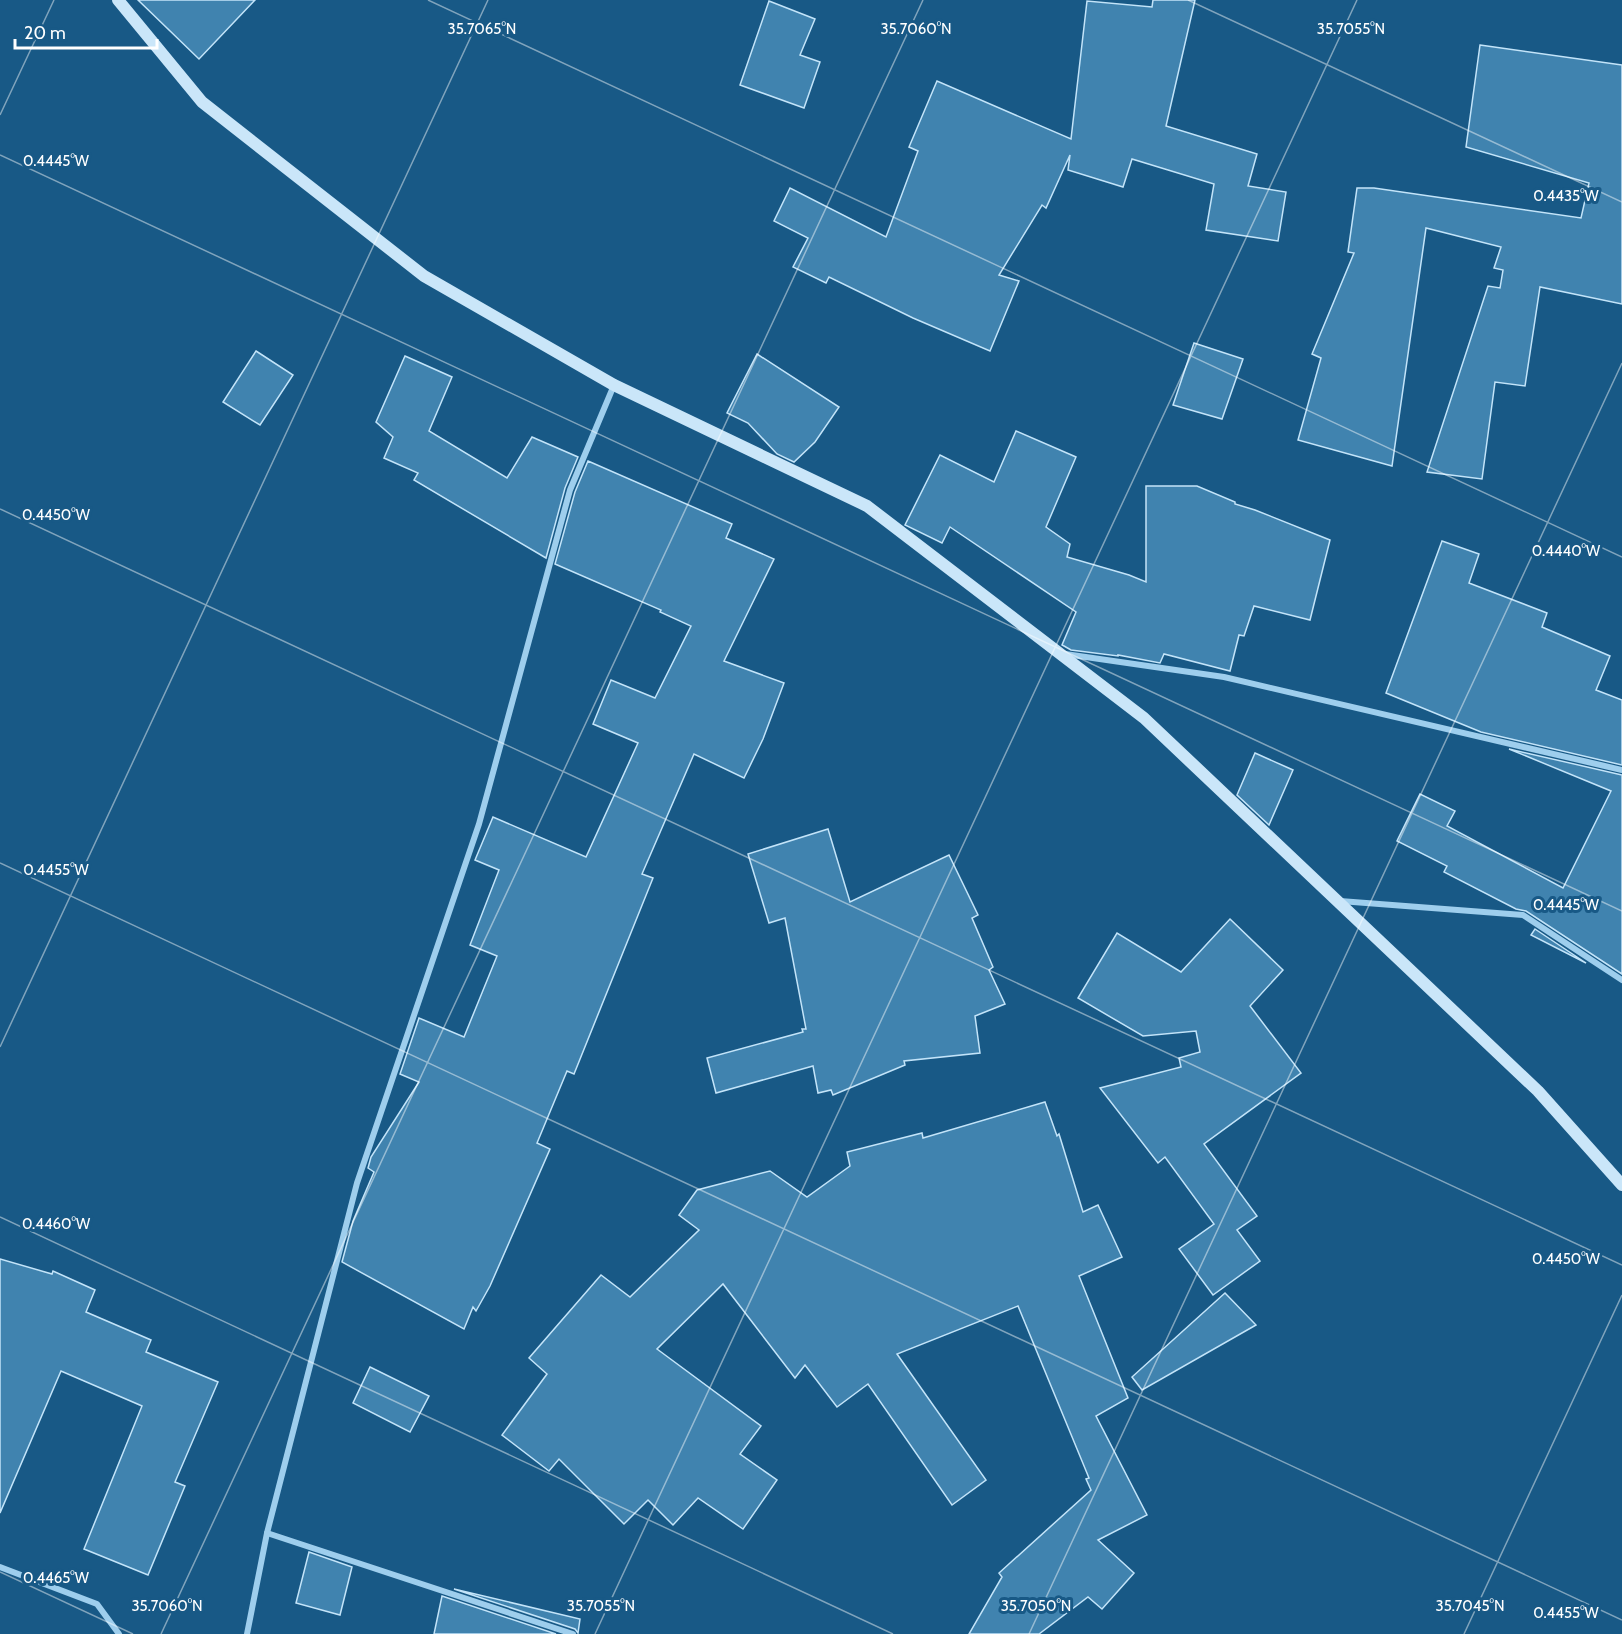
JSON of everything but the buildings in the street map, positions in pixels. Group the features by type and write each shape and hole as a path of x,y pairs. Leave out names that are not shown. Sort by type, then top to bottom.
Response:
{"street":[{"path":"118,0 202,102 434,282 614,385 867,506 1144,718 1538,1091 1622,1185"},
{"path":"247,1634 267,1533 357,1183 479,824 570,490 614,385"},
{"path":"1059,652 1224,677 1622,770"},
{"path":"1337,901 1523,915 1622,980"},
{"path":"267,1533 573,1634"},
{"path":"0,1567 97,1604 119,1634"}]}
